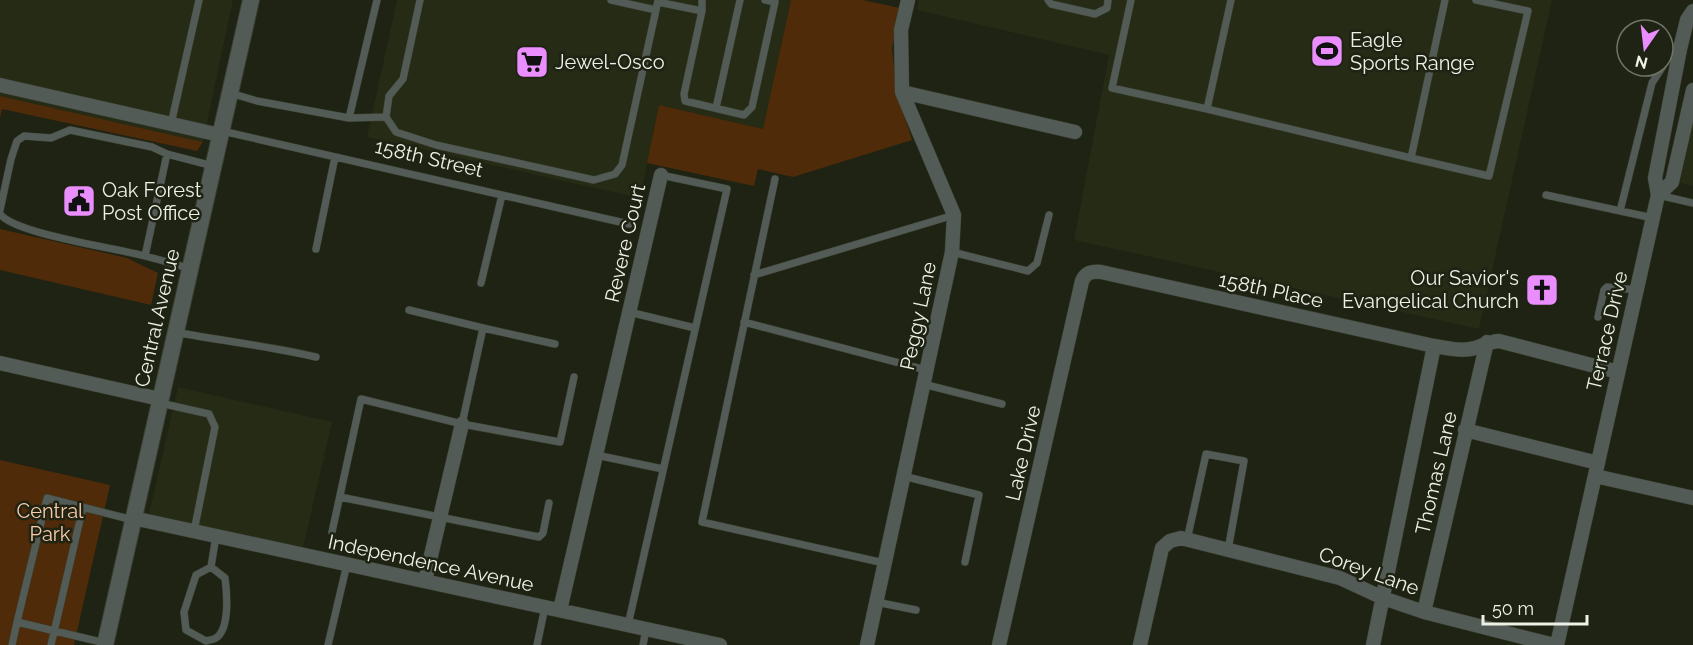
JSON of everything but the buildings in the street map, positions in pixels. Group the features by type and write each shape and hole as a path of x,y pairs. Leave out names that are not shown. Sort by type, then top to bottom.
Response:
{"street":[{"name":"Central Avenue","path":"105,644 251,0"},
{"name":"Peggy Lane","path":"867,645 952,252 954,215 902,92 901,30 908,0"},
{"name":"Terrace Drive","path":"1556,645 1658,195 1655,178 1680,49 1687,20 1693,11"},
{"name":"158th Street","path":"0,85 171,124 221,133"},
{"name":"Terrace Drive","path":"1658,195 1672,182 1693,90"},
{"path":"902,92 1075,132"},
{"name":"Revere Court","path":"560,610 661,175"},
{"name":"158th Place","path":"1089,273 1101,272 1434,346 1459,350 1499,341 1618,372"},
{"name":"Lake Drive","path":"999,645 1082,281 1084,275 1089,273"},
{"name":"Thomas Lane","path":"1425,612 1487,342"},
{"name":"Thomas Lane","path":"1373,645 1434,346"},
{"path":"0,363 160,401"},
{"path":"425,581 462,424"},
{"path":"1465,430 1693,498"},
{"name":"Independence Avenue","path":"133,519 720,645"},
{"name":"Corey Lane","path":"1140,645 1162,548 1170,541 1181,538 1340,578 1383,598 1425,612 1556,645"}],"lane":[{"path":"171,124 199,0"},
{"path":"349,118 377,0"},
{"path":"420,0 403,79 389,96 386,117 396,132 436,145 594,180 615,174 622,165 658,1 702,11"},
{"path":"611,0 656,10"},
{"path":"702,0 702,11 684,94 685,101 744,115 752,106 775,2 765,0"},
{"path":"716,108 740,0"},
{"path":"1048,0 1051,4 1095,14 1107,8 1108,0"},
{"path":"1131,0 1112,88 1489,176 1528,11 1476,0"},
{"path":"1207,109 1231,0"},
{"path":"1411,158 1445,0"},
{"path":"1675,52 1680,49"},
{"path":"1620,211 1652,83 1655,78"},
{"path":"230,93 257,101 349,118 386,117"},
{"path":"190,268 33,231 5,220 0,212 10,159 17,141 24,136 51,138 70,130 152,147 167,154 213,166"},
{"name":"158th Street","path":"221,133 629,224"},
{"path":"145,256 167,154"},
{"path":"316,249 335,157"},
{"name":"Revere Court","path":"628,625 727,189 661,175"},
{"path":"775,179 702,522 884,563"},
{"path":"481,283 502,195"},
{"path":"1546,195 1653,218"},
{"path":"1658,195 1693,203"},
{"path":"754,275 954,215"},
{"path":"952,252 1028,271 1037,263 1049,215"},
{"path":"1598,317 1604,290 1607,287 1636,290"},
{"path":"408,310 555,344"},
{"path":"629,312 695,328"},
{"path":"744,322 925,377 1002,404"},
{"path":"462,424 483,328"},
{"path":"175,332 227,342 274,347 316,357"},
{"path":"332,532 361,399 462,424 560,442 574,377"},
{"path":"160,401 209,414 215,427 194,531"},
{"path":"1187,540 1206,454 1244,461 1228,550"},
{"path":"596,455 663,469"},
{"path":"903,476 979,495 965,562"},
{"path":"340,496 539,537 543,533 549,503"},
{"path":"12,645 47,498 133,519"},
{"path":"51,645 83,507"},
{"path":"211,567 216,536"},
{"path":"328,645 347,564"},
{"path":"211,567 225,578 228,597 223,628 216,638 206,641 186,630 184,612 196,575 211,567"},
{"path":"876,602 916,610"},
{"path":"537,645 545,607"},
{"path":"17,622 105,644"},
{"path":"643,645 646,629"}],"shaded area":[{"path":"0,0 233,0 203,142 0,96"},
{"path":"397,0 791,0 763,130 659,105 640,198 367,137"},
{"path":"919,0 1552,0 1479,329 1074,240 1109,55 917,10"},
{"path":"1693,121 1693,186 1680,183"},
{"path":"178,387 332,422 303,548 149,514"}],"green space":[{"path":"791,0 863,0 900,8 892,48 896,89 912,140 793,177 758,169 754,186 647,163 659,105 763,129"},
{"path":"0,96 203,142 197,151 2,109 0,118"},
{"path":"0,229 127,258 158,273 151,305 0,270"},
{"name":"Central Park","path":"0,460 110,485 74,645 0,645"}],"place":[{"name":"Eagle Sports Range","path":"1327,51"},
{"name":"Jewel-Osco","path":"532,62"},
{"name":"Oak Forest Post Office","path":"79,201"},
{"name":"Our Savior's Evangelical Church","path":"1542,290"}]}
